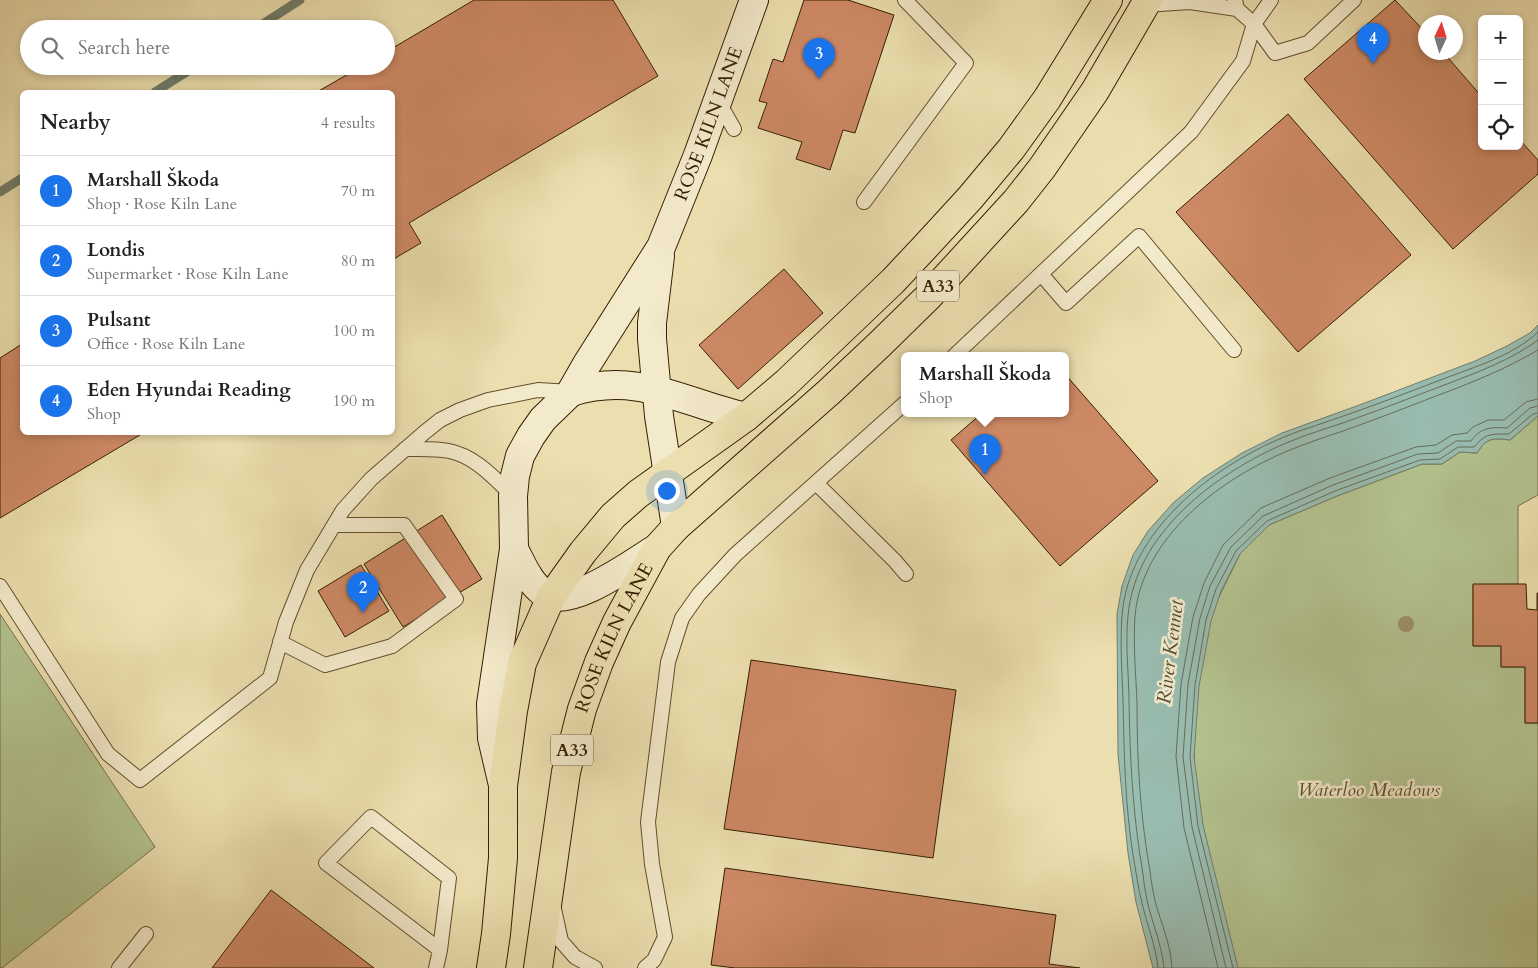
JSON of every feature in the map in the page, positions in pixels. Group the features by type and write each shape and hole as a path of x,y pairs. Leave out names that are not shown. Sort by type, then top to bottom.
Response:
{"highway":[{"name":"A33","path":"503,786 522,663 551,597 584,552 613,516 638,494 746,416 786,383 893,281 970,198 1011,149 1047,99 1108,0"},
{"name":"A33","path":"656,548 676,527 829,392 880,344 928,297 1016,201 1042,168 1095,91 1146,3"},
{"name":"ROSE KILN LANE","path":"538,968 566,772 582,710 613,630 656,548"},
{"name":"ROSE KILN LANE","path":"491,968 503,858 503,786"}],"street":[{"name":"ROSE KILN LANE","path":"503,786 492,738 491,704 514,549 513,496 520,456 543,419 572,392 587,364 661,247 718,101 754,0"},
{"name":"ROSE KILN LANE","path":"661,247 652,323 657,389 676,527"},
{"name":"ROSE KILN LANE","path":"572,392 602,384 657,389 720,411 746,416"},
{"name":"ROSE KILN LANE","path":"514,549 535,585 544,594 551,597 563,597 587,590 656,548"}],"lane":[{"path":"864,202 966,63 905,0"},
{"path":"958,352 1192,132 1243,61 1254,24 1270,0"},
{"path":"1146,3 1236,4 1254,24 1275,53 1308,43 1354,0"},
{"path":"718,101 734,129"},
{"path":"1041,274 1066,303 1139,236 1234,350"},
{"name":"ROSE KILN LANE","path":"0,586 108,754 140,780 270,678 286,622 308,570 334,524 343,510 371,479 405,448 440,420 460,410 488,400 538,390 572,392"},
{"path":"653,965 665,937 652,864 648,822 668,662 681,622 699,594 735,555 901,407"},
{"path":"405,448 450,451 468,458 480,466 513,496"},
{"path":"816,483 906,574"},
{"path":"280,642 324,665 392,646 456,600 404,525 334,524"},
{"path":"436,968 440,950 449,878 371,817 326,863 440,950"},
{"path":"550,889 561,941 575,957 595,968"},
{"path":"119,968 146,934"}],"green space":[{"name":"Waterloo Meadows","path":"1538,416 1538,495 1518,506 1518,584 1473,585 1473,646 1501,646 1501,667 1525,667 1525,723 1538,723 1538,968 1231,968 1195,823 1194,705 1210,594 1218,599 1240,554 1269,525 1337,496 1422,464 1442,464 1460,452 1477,453 1487,441 1510,440"},
{"path":"0,614 155,847 2,968 0,968"}],"water":[{"name":"River Kennet","path":"1538,325 1538,416 1510,440 1487,441 1477,453 1460,452 1442,464 1422,464 1337,496 1269,525 1240,554 1221,591 1211,621 1199,686 1194,757 1203,825 1238,968 1153,968 1136,902 1128,853 1118,754 1117,614 1122,586 1133,555 1148,531 1174,502 1203,478 1242,453 1282,433 1475,361 1530,333"}],"building":[{"path":"474,0 613,0 658,76 409,223 421,243 395,258 395,90 320,90 346,75 395,75 395,47"},
{"path":"804,0 848,0 894,15 855,133 843,130 830,170 796,159 802,142 758,128 767,103 759,101 773,59 783,62"},
{"path":"1395,0 1418,24 1418,60 1450,60 1478,92 1478,150 1523,150 1523,143 1538,160 1538,174 1453,249 1304,79"},
{"path":"1288,114 1411,255 1298,352 1176,212"},
{"path":"784,269 823,313 738,389 699,345"},
{"path":"20,345 20,435 140,435 0,518 0,358"},
{"path":"1069,379 1158,481 1060,566 951,440 978,417 1069,417"},
{"path":"442,515 482,579 403,627 364,564"},
{"path":"361,565 389,611 345,637 318,591"},
{"path":"1473,584 1526,584 1527,609 1537,610 1538,593 1538,723 1525,723 1525,667 1501,667 1501,646 1473,646"},
{"path":"751,660 956,690 933,858 724,829"},
{"path":"725,868 1056,915 1049,964 1080,968 735,968 711,965"},
{"path":"271,890 374,968 212,968"}],"waterway":[{"path":"269,20 300,0"},
{"path":"158,90 182,75"},
{"path":"0,192 20,179"}],"place":[{"name":"Eden Hyundai Reading","path":"1373,64"},
{"name":"Pulsant","path":"819,79"},
{"name":"Marshall Škoda","path":"985,475"},
{"name":"Londis","path":"363,613"}]}
